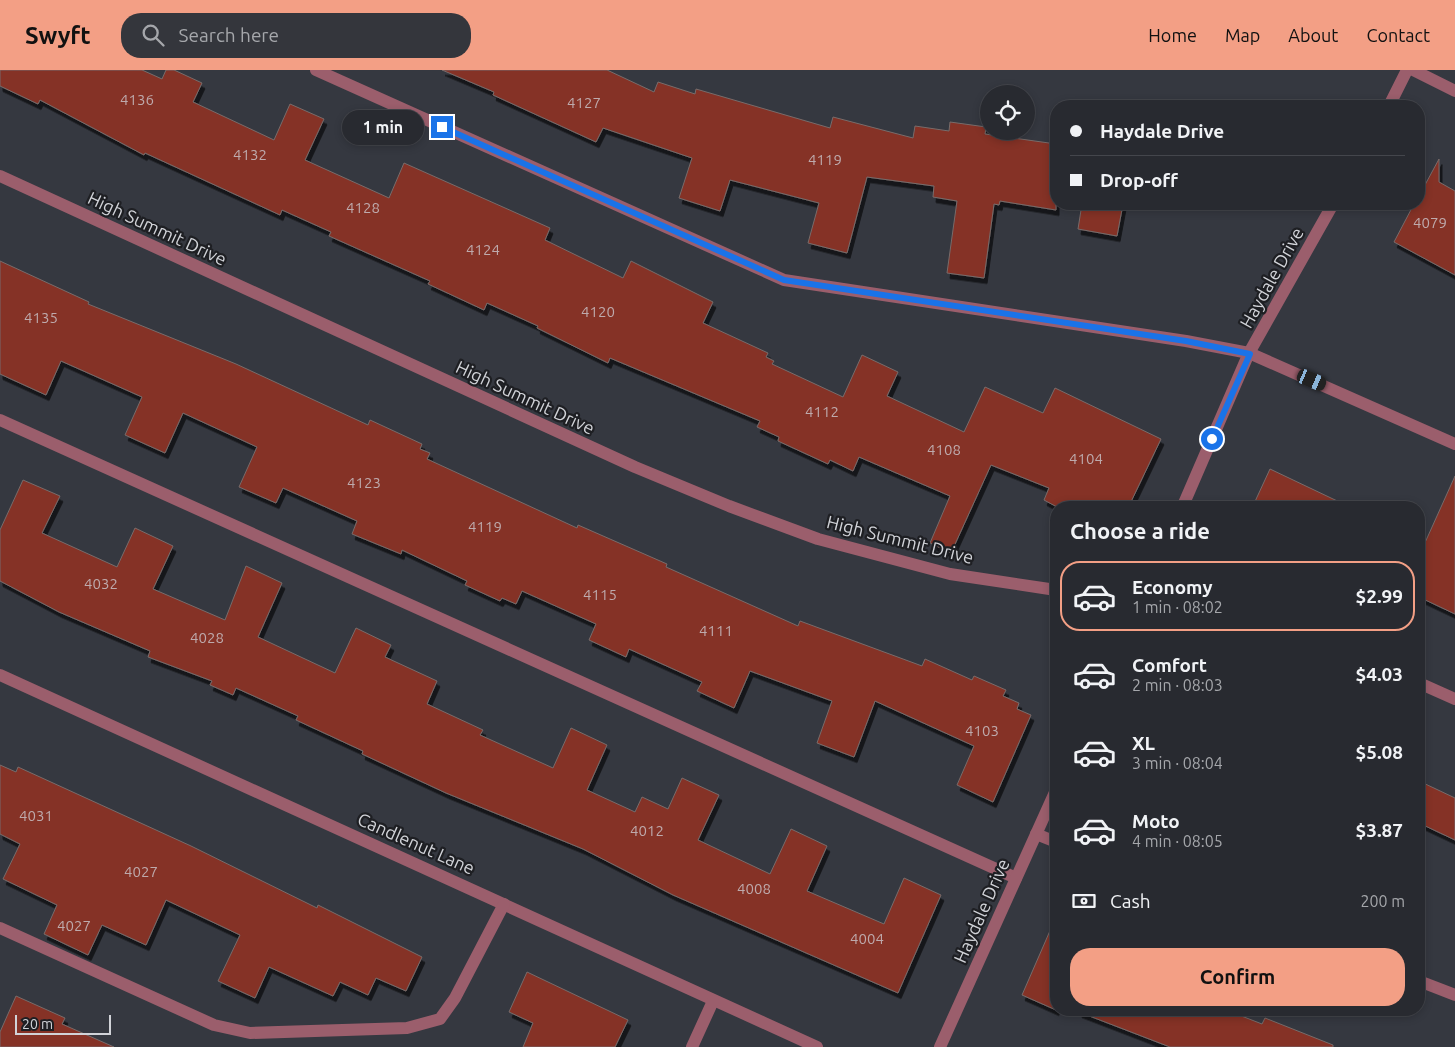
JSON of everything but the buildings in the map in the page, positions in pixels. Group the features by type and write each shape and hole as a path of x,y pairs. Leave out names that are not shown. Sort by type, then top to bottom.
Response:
{"street":[{"path":"316,70 784,280 1186,341 1250,354 1455,444"},
{"path":"1392,100 1407,70"},
{"path":"1412,70 1455,91"},
{"name":"High Summit Drive","path":"0,176 635,467 729,506 818,539 950,574 1050,589"},
{"name":"Haydale Drive","path":"1185,501 1250,354 1330,210"},
{"path":"0,420 1016,878"},
{"name":"Candlenut Lane","path":"0,675 817,1047"},
{"path":"1425,686 1455,699"},
{"name":"Haydale Drive","path":"940,1047 1050,803"},
{"path":"1036,834 1050,840"},
{"path":"0,928 214,1025 250,1032 407,1028 440,1019 455,998 504,904"},
{"path":"1425,983 1455,995"},
{"path":"692,1047 713,1001"}],"route":[{"path":"442,127 784,280 1186,341 1250,354 1212,439"}]}
